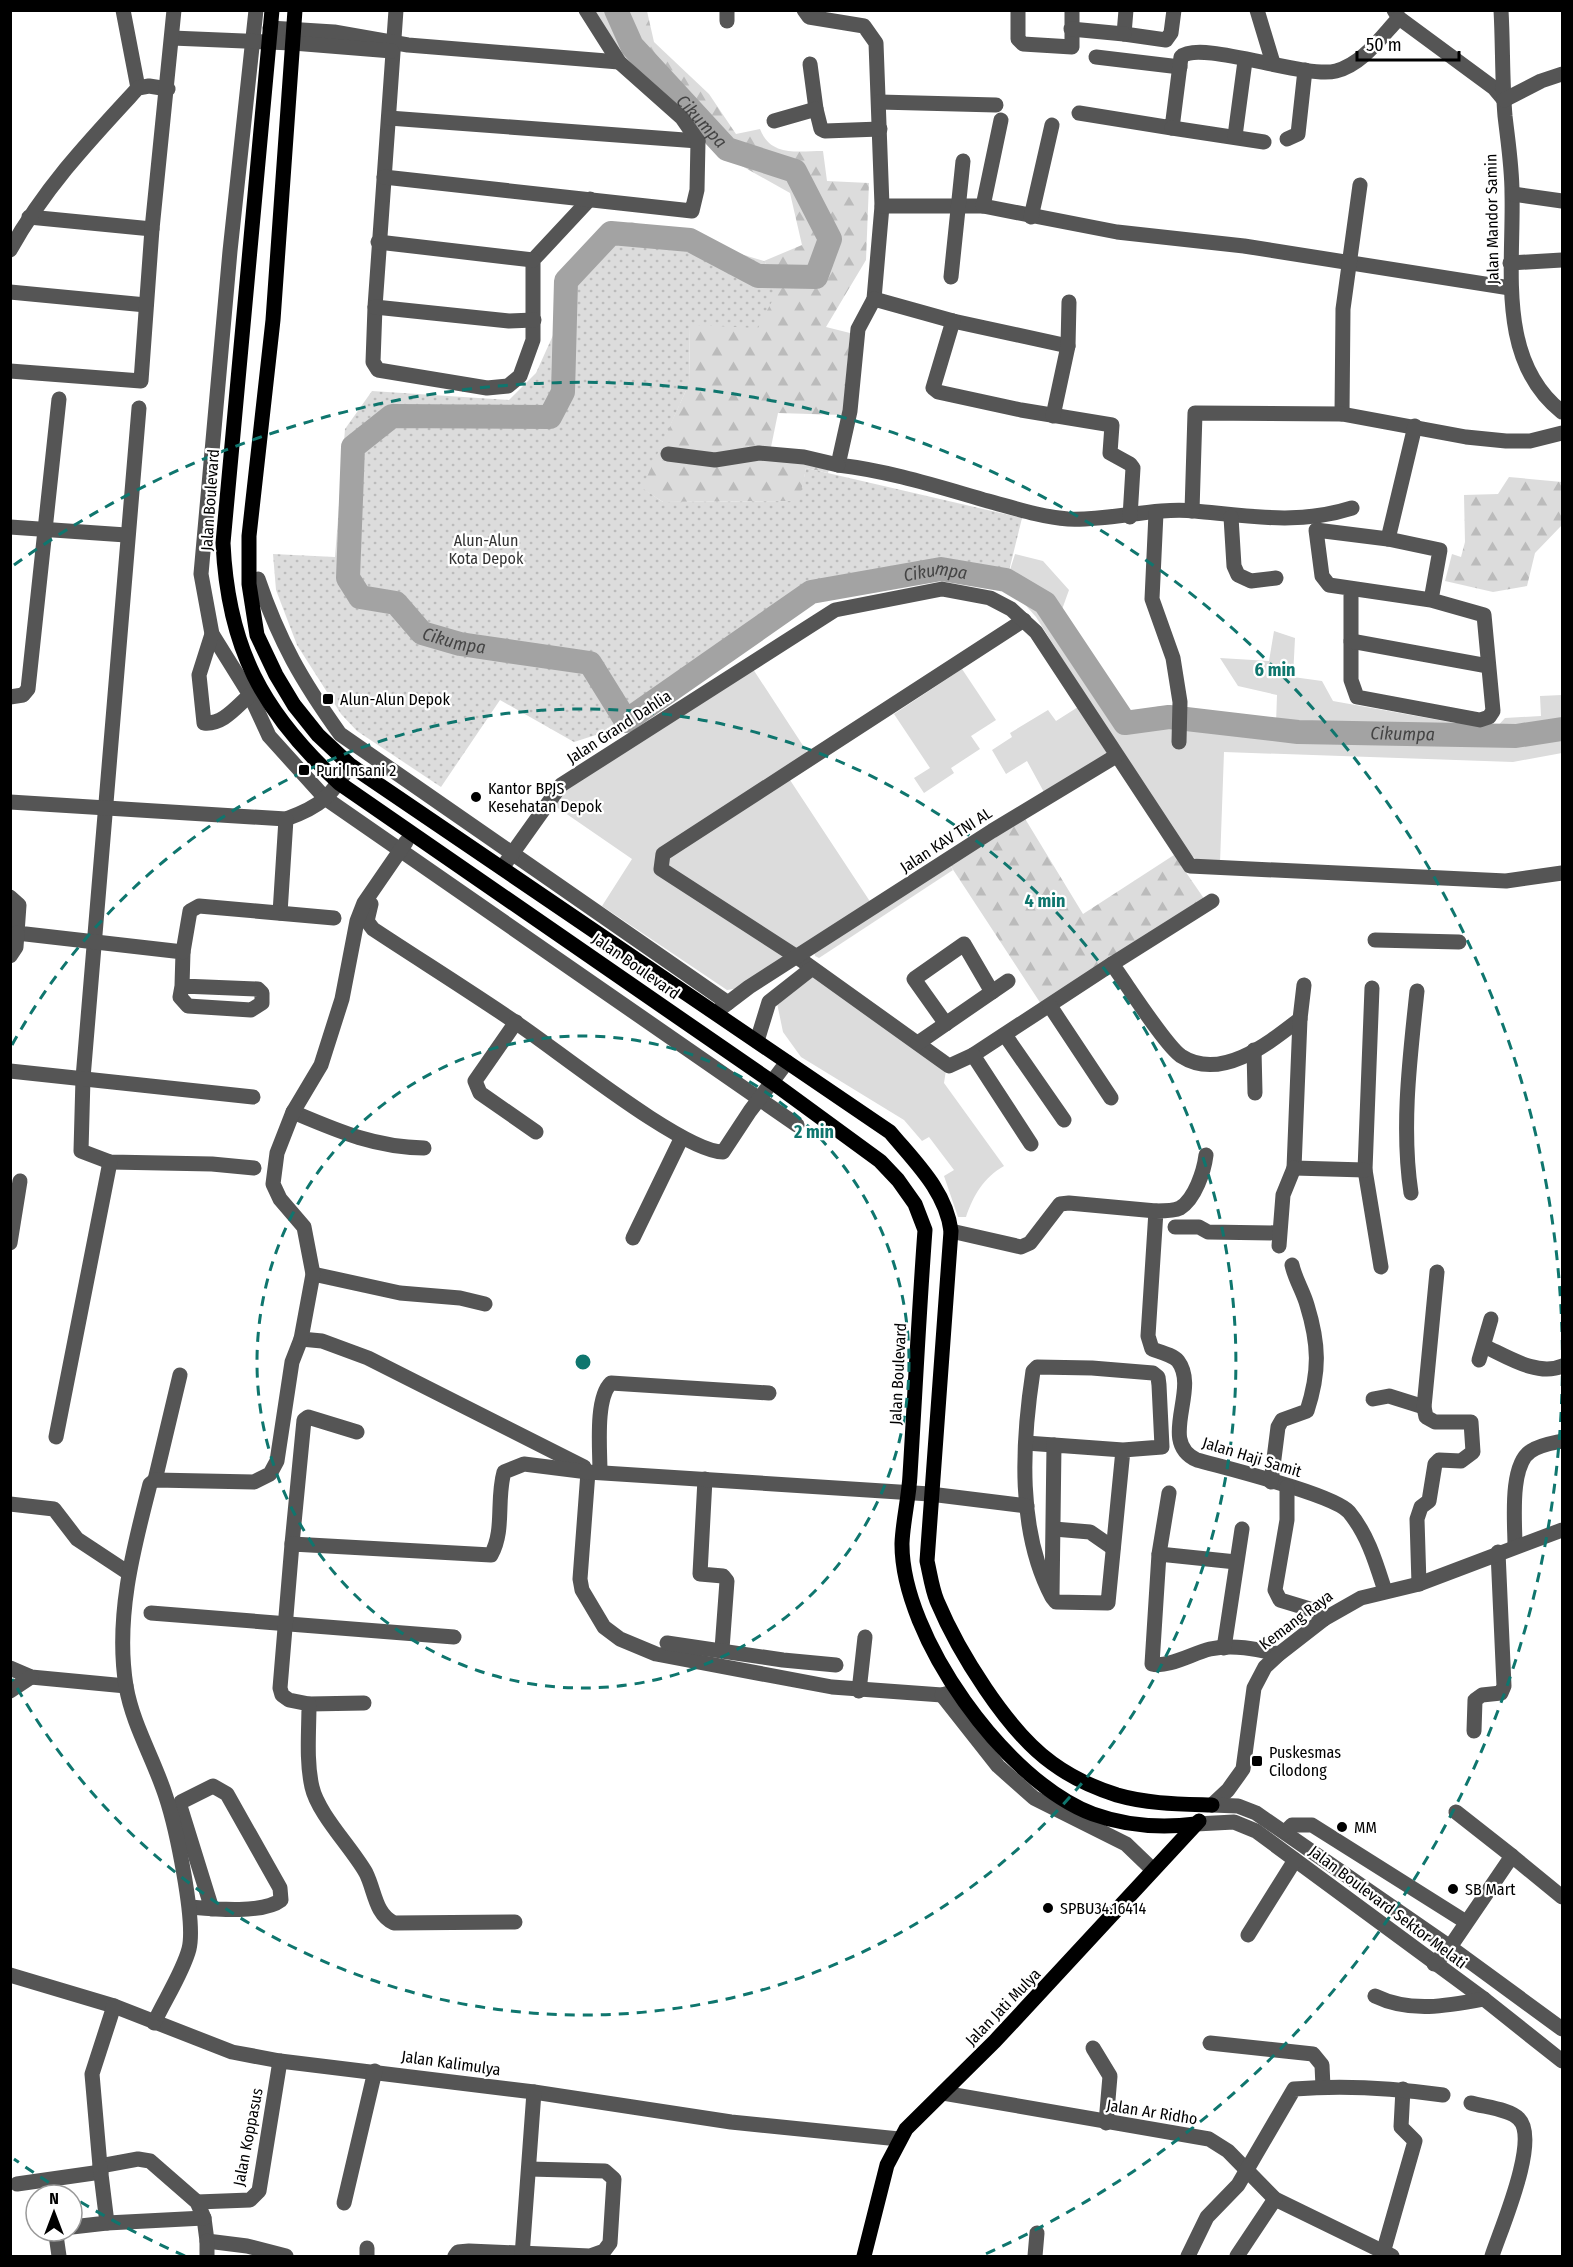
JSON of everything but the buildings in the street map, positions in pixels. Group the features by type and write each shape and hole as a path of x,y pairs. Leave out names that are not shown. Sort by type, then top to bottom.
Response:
{"main road":[{"name":"Jalan Boulevard","path":"272,10 264,37 223,543 225,577 238,640 251,675 290,734 339,783 772,1082 880,1161 898,1180 915,1204 925,1230 909,1493 902,1544 912,1602 949,1693 974,1716 1011,1757 1051,1792 1093,1814 1137,1824 1160,1828 1196,1824"},
{"name":"Jalan Boulevard","path":"295,10 273,320 249,536 249,584 256,635 276,675 294,705 318,735 350,765 502,868 722,1008 757,1041 890,1132 932,1182 949,1214 951,1231 930,1494 927,1561 937,1600 985,1689 1023,1736 1051,1763 1081,1781 1118,1795 1164,1804 1212,1805"},
{"name":"Jalan Jati Mulya","path":"864,2256 887,2165 899,2139 1082,1949 1212,1805"},
{"path":"1160,1828 1166,1836 1168,1852"}],"street":[{"path":"123,10 138,88"},
{"path":"10,371 141,381 152,229 168,88 174,10"},
{"path":"256,10 264,37 230,251 201,574 212,634 250,695 269,736 324,798 761,1098 796,1125"},
{"path":"396,10 378,242 373,362 378,370 487,388 508,386 520,376 533,340 533,260 590,199"},
{"path":"384,177 692,211 697,190 698,141 682,118 619,62 586,10"},
{"path":"804,10 809,17 864,26 876,43 882,206 874,299 858,329 850,411 838,465"},
{"path":"1018,10 1018,39 1023,44 1072,48 1072,10"},
{"path":"1124,34 1126,10"},
{"path":"1071,29 1169,39 1174,10"},
{"path":"1257,10 1273,63"},
{"name":"Jalan Mandor Samin","path":"1501,10 1504,100 1512,194 1510,288 1523,358 1536,384 1563,412"},
{"path":"1172,128 1181,57 1193,51 1305,70 1334,71 1351,64 1368,52 1396,14 1494,88 1504,100 1541,81 1563,74"},
{"path":"172,38 293,36 334,32 392,46 619,62"},
{"path":"1096,57 1180,67"},
{"path":"1235,136 1245,61"},
{"path":"810,63 821,129 825,131 880,129"},
{"path":"1287,139 1293,139 1298,134 1305,70"},
{"path":"10,250 29,217 65,167 138,88 149,86 168,88"},
{"path":"879,102 998,113 982,206"},
{"path":"774,121 816,109"},
{"path":"1079,113 1264,142"},
{"path":"389,118 698,141"},
{"path":"1031,216 1052,125"},
{"path":"951,277 963,161"},
{"path":"1342,414 1343,309 1360,185"},
{"path":"1512,194 1563,201"},
{"path":"882,206 982,206 1118,232 1244,246 1510,288"},
{"path":"29,217 152,229"},
{"path":"378,242 533,260"},
{"path":"1510,263 1563,260"},
{"path":"10,292 146,305"},
{"path":"874,299 953,321 1068,346"},
{"path":"1053,416 1068,346 1069,302"},
{"path":"375,307 509,321 534,320"},
{"path":"953,321 933,388 939,392 1053,416 1112,425 1110,453 1133,468 1130,517"},
{"path":"10,697 23,695 28,690 59,399"},
{"path":"138,408 126,535 107,808 83,1078 81,1152 110,1162 212,1164 254,1168"},
{"path":"1192,511 1195,413 1342,414 1466,437 1506,441 1530,441 1563,433"},
{"path":"1388,539 1415,426"},
{"path":"668,454 715,460 759,453 804,457 838,465 874,469 1024,511 1057,517 1130,517 1192,511 1274,520 1313,518 1352,508"},
{"path":"1156,513 1152,599 1173,658 1180,702 1179,735"},
{"path":"1232,517 1234,566 1238,575 1251,581 1276,578"},
{"path":"10,527 126,535"},
{"path":"1351,589 1353,692 1362,700 1372,702 1480,720 1489,717 1493,711 1484,615 1431,600 1351,589 1333,587 1324,581 1316,530 1388,539 1440,550 1431,600"},
{"path":"258,579 275,629 305,684 340,734 722,1008"},
{"name":"Jalan Grand Dahlia","path":"502,868 561,785 721,682 835,610 942,589 990,598 1011,609 1036,632 1190,866 1506,881 1563,873"},
{"path":"1024,620 663,854 661,869 797,957 949,1066 973,1055 1005,1035 1212,901"},
{"path":"212,634 199,675 204,723 213,724 223,719 250,695"},
{"path":"1351,640 1488,666"},
{"name":"Jalan KAV TNI AL","path":"722,1008 992,831 1116,756"},
{"path":"10,802 286,819 314,808 339,783 350,765"},
{"path":"280,913 286,819"},
{"path":"412,833 404,853 371,904 367,921 373,929 516,1022 681,1138 715,1152 723,1152 787,1062"},
{"path":"155,1480 254,1482 270,1474 277,1461 292,1362 301,1339 313,1274 304,1227 280,1200 273,1184 277,1153 293,1112 321,1065 342,999 357,921 364,903 404,853"},
{"path":"10,897 19,904 16,947 10,956"},
{"path":"182,986 258,989 262,993 262,1003 251,1010 188,1006 180,997 187,917 194,907 334,918"},
{"path":"17,933 95,940 183,952"},
{"path":"1375,940 1459,942"},
{"path":"946,1024 914,979 964,944 992,992"},
{"path":"1112,964 1179,1055 1197,1061 1222,1064 1254,1050 1300,1018"},
{"path":"757,1041 769,1002 811,969"},
{"path":"918,1043 1008,981"},
{"path":"1175,1227 1199,1227 1208,1232 1279,1240 1283,1195 1294,1168 1300,1018 1304,985"},
{"path":"1372,988 1365,1170 1381,1267"},
{"path":"1411,1193 1406,1160 1411,1052 1418,991"},
{"path":"1050,1006 1111,1098"},
{"path":"516,1022 475,1084 480,1093 536,1132"},
{"path":"1005,1035 1064,1120"},
{"path":"1254,1050 1255,1092"},
{"path":"973,1055 1031,1144"},
{"path":"10,1071 252,1098"},
{"path":"293,1112 352,1138 398,1147 424,1148"},
{"path":"633,1238 681,1138"},
{"path":"951,1231 1021,1247 1030,1243 1060,1204 1156,1211 1179,1209 1188,1200 1198,1181 1206,1155"},
{"path":"56,1437 110,1162"},
{"path":"1294,1168 1365,1170"},
{"path":"10,1243 20,1181"},
{"name":"Jalan Haji Samit","path":"1156,1211 1148,1336 1152,1349 1177,1359 1186,1375 1179,1436 1181,1447 1188,1456 1197,1460 1334,1502 1348,1511 1370,1545 1384,1591"},
{"path":"1271,1482 1278,1426 1282,1420 1307,1411 1318,1366 1318,1351 1307,1305 1292,1265"},
{"path":"1419,1584 1419,1511 1430,1500 1435,1464 1439,1460 1461,1461 1473,1452 1471,1422 1435,1422 1426,1417 1424,1407 1437,1272"},
{"path":"313,1274 400,1293 460,1298 484,1304"},
{"path":"1491,1319 1481,1353 1536,1368 1555,1369 1563,1366"},
{"path":"301,1339 322,1341 368,1358 594,1472"},
{"path":"1026,1443 1123,1450 1161,1448 1158,1377 1153,1373 1092,1368 1037,1367 1032,1378 1026,1443 1028,1506 1033,1548 1043,1580 1052,1597 1058,1602 1107,1603 1123,1450"},
{"path":"154,2023 189,1949 190,1907 166,1797 136,1727 126,1686 123,1649 128,1572 150,1484 155,1480 180,1375"},
{"path":"769,1393 611,1383 607,1387 601,1407 580,1579 582,1590 604,1627 620,1639 656,1654 860,1691 949,1693 998,1766 1034,1798 1126,1844 1152,1869"},
{"path":"1373,1399 1389,1396 1424,1407"},
{"path":"357,1432 308,1417 303,1420 280,1688 282,1695 309,1704 364,1703"},
{"path":"1515,1546 1515,1496 1521,1462 1531,1451 1563,1440"},
{"path":"1052,1597 1054,1445"},
{"path":"292,1544 491,1555 498,1538 501,1484 504,1472 524,1464 594,1472 930,1494 1028,1506"},
{"path":"705,1479 700,1574 723,1576 728,1581 722,1649"},
{"path":"1287,1487 1287,1520 1275,1590 1280,1600 1313,1610 1324,1619"},
{"path":"1168,1493 1160,1554 1152,1665 1210,1649 1246,1647 1279,1654"},
{"path":"10,1504 54,1509 77,1539 128,1572"},
{"path":"1054,1529 1090,1532 1113,1548"},
{"path":"1224,1648 1242,1529"},
{"name":"Kemang Raya","path":"1212,1805 1228,1791 1243,1769 1254,1688 1265,1667 1279,1654 1343,1606 1384,1591 1419,1584 1498,1552 1563,1530"},
{"path":"1474,1731 1475,1700 1482,1695 1502,1693 1504,1686 1498,1552"},
{"path":"1160,1554 1236,1562"},
{"path":"151,1613 454,1637"},
{"path":"860,1691 865,1637"},
{"path":"667,1643 722,1649 783,1660 836,1665"},
{"path":"10,1668 31,1677 126,1686"},
{"path":"10,1692 31,1677"},
{"path":"309,1704 309,1774 313,1791 366,1873 385,1918 394,1923 516,1922"},
{"path":"190,1907 212,1909 272,1907 281,1900 281,1893 227,1794 213,1786 191,1795 181,1802 180,1806 212,1909"},
{"name":"Jalan Boulevard Sektor Melati","path":"1212,1805 1239,1806 1256,1813 1450,1947 1563,2029 1548,2050"},
{"path":"1456,1812 1563,1897"},
{"name":"Jalan Boulevard Sektor Melati","path":"1196,1824 1233,1822 1247,1825 1563,2061"},
{"path":"1126,1844 1137,1824"},
{"path":"1285,1832 1292,1825 1312,1825 1466,1922"},
{"path":"1434,1964 1450,1947 1512,1856"},
{"path":"1248,1935 1295,1860"},
{"name":"Jalan Kalimulya","path":"10,1975 114,2006 232,2052 280,2061 534,2092 731,2122 899,2139"},
{"path":"1376,1996 1394,2005 1415,2007 1484,2000"},
{"path":"107,2223 92,2074 114,2006"},
{"path":"1210,2043 1313,2054 1322,2065 1323,2086"},
{"path":"1093,2048 1110,2076 1106,2123"},
{"name":"Jalan Koppasus","path":"196,2202 250,2200 259,2191 280,2061"},
{"path":"344,2203 375,2071"},
{"path":"1188,2256 1207,2217 1238,2185 1289,2093 1294,2089 1323,2086 1404,2090 1443,2095"},
{"path":"1388,2255 1415,2141 1401,2127 1404,2090"},
{"path":"522,2255 534,2092"},
{"name":"Jalan Ar Ridho","path":"943,2093 1209,2139 1228,2151 1275,2199 1388,2255"},
{"path":"1471,2103 1518,2116 1523,2123 1524,2157 1518,2186 1492,2256"},
{"path":"17,2184 101,2169 138,2159 150,2161 196,2202 204,2218 207,2249 247,2246 286,2256"},
{"path":"454,2256 458,2252 469,2251 522,2255 590,2256 604,2251 610,2243 614,2179 605,2171 529,2169"},
{"path":"1237,2256 1275,2199"},
{"path":"84,2226 204,2218"},
{"path":"1035,2256 1037,2233"}],"green space":[{"path":"593,11 647,11 654,42 709,94 736,134 760,129 765,138 778,148 795,151 823,151 827,181 869,183 866,260 826,327 850,333 843,415 778,413 771,447 831,460 828,473 806,468 800,501 663,502 641,488 689,384 690,324 780,286 764,261 802,245 790,193 733,161 623,59"},
{"name":"Alun-Alun Kota Depok","path":"632,222 764,261 780,286 758,328 690,325 689,384 642,488 663,502 799,501 806,468 1022,518 1006,583 940,571 812,595 735,641 722,659 627,725 574,742 500,700 441,787 357,731 341,714 297,645 276,590 273,554 335,557 345,429 372,391 509,400 536,373 601,229"},
{"path":"1509,477 1562,482 1562,525 1535,553 1527,586 1493,592 1445,581 1452,554 1461,557 1465,542 1464,495 1498,494"},
{"path":"1015,554 1043,561 1069,590 1060,615 1131,713 1160,706 1276,724 1277,695 1238,686 1220,658 1269,661 1274,631 1295,638 1293,677 1322,681 1333,701 1494,730 1505,718 1541,716 1540,696 1562,695 1562,753 1513,762 1224,752 1220,863 1202,862 1184,852 1036,617 1006,583"},
{"path":"751,666 815,764 790,780 871,903 741,988 727,990 602,906 632,859 555,806 565,790"},
{"path":"962,669 996,720 971,736 980,749 951,768 954,773 924,793 914,778 930,768 894,714"},
{"path":"1078,707 1108,755 1045,794 1027,761 1006,774 992,750 1012,737 1010,733 1048,710 1056,721"},
{"path":"1024,817 1083,914 1174,855 1205,900 1041,1004 950,865"},
{"path":"950,865 953,870 819,958 815,956 814,952"},
{"path":"812,976 946,1070 944,1083 1004,1166 980,1188 966,1217 958,1217 944,1176 954,1170 929,1137 922,1141 904,1120 801,1057 783,1032 777,1003"}],"waterway":[{"name":"Cikumpa","path":"616,10 632,46 727,149 795,171 830,239 816,277 758,276 690,240 611,233 566,281 563,392 550,417 392,416 353,447 348,578 360,597 396,603 422,633 460,644 590,663 626,721 811,592 941,569 1006,580 1045,603 1125,723 1169,717 1298,732 1516,736 1562,729"}],"place":[{"name":"Alun-Alun Depok","path":"328,699"},
{"name":"Puri Insani 2","path":"304,770"},
{"name":"Kantor BPJS Kesehatan Depok","path":"476,797"},
{"name":"Puskesmas Cilodong","path":"1257,1761"},
{"name":"MM","path":"1342,1827"},
{"name":"SB Mart","path":"1453,1889"},
{"name":"SPBU34.16414","path":"1048,1908"}]}
